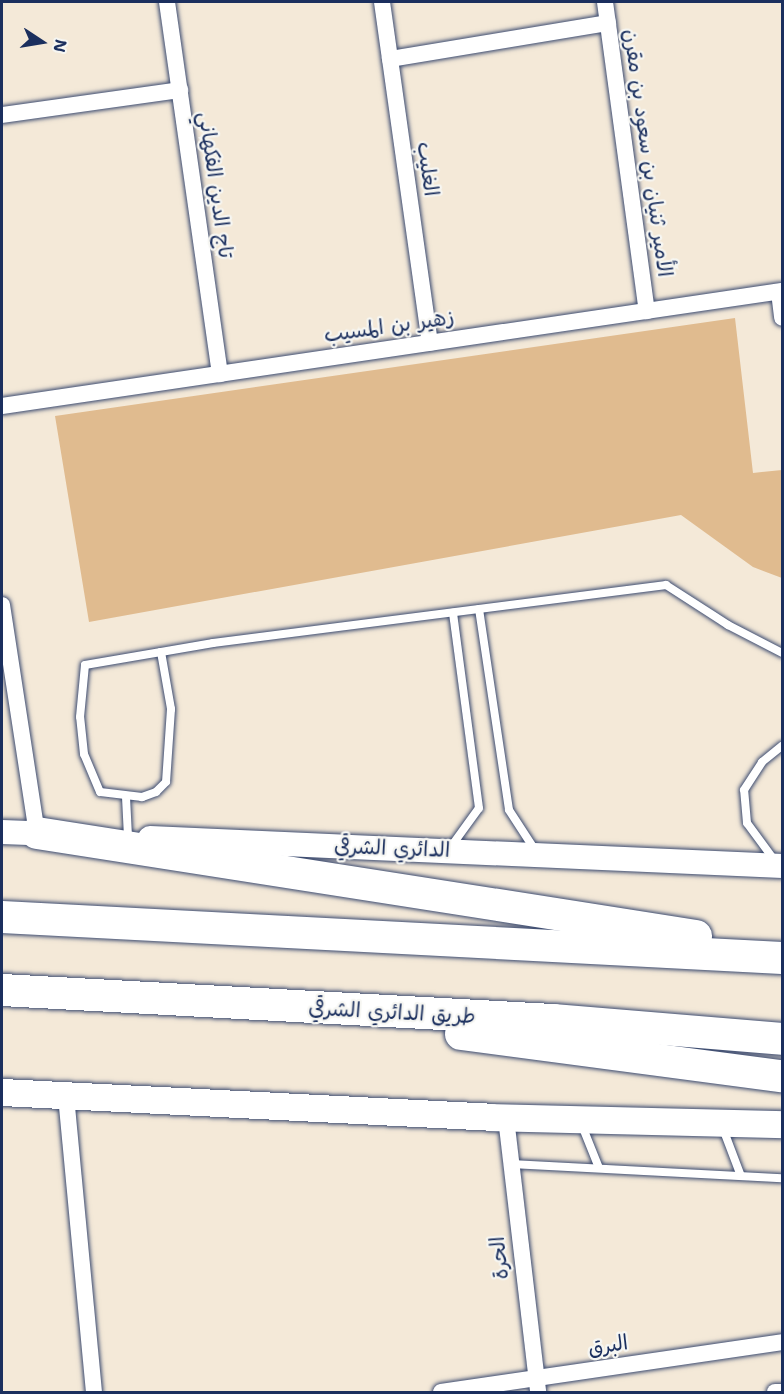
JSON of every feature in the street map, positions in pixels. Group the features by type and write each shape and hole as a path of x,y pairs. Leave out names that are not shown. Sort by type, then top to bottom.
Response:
{"highway":[{"path":"36,833 783,950"},
{"path":"2,917 783,958"},
{"name":"طريق الدائري الشرقي","path":"2,990 553,1020 783,1039"},
{"path":"204,1001 783,1076"}],"main road":[{"name":"الدائري الشرقي","path":"2,832 781,866"},
{"path":"2,1092 506,1118 783,1124"}],"street":[{"name":"تاج الدين الفكهاني","path":"167,2 220,374"},
{"name":"الغليب","path":"382,2 430,343"},
{"name":"الأمير ثنيان بن سعود بن مقرن","path":"605,2 646,311"},
{"path":"390,59 608,23"},
{"path":"2,115 180,90"},
{"path":"781,291 783,318"},
{"name":"زهير بن المسيب","path":"2,406 781,291"},
{"path":"2,605 36,833"},
{"path":"66,1096 94,1392"},
{"name":"الحرة","path":"506,1118 537,1385"},
{"name":"البرق","path":"441,1392 537,1385 783,1342"},
{"path":"776,1392 783,1392"}],"lane":[{"path":"160,652 171,709 166,782 156,792 126,797 100,792 84,754 80,717 84,665 160,652 666,585 728,626 783,653"},
{"path":"479,609 509,810 537,854"},
{"path":"448,851 479,808 453,613"},
{"path":"781,866 747,823 744,790 762,762 783,746"},
{"path":"126,797 128,837"},
{"path":"580,1119 599,1168"},
{"path":"721,1123 741,1176"},
{"path":"512,1164 783,1178"}],"building":[{"path":"735,318 753,473 782,470 782,578 753,567 681,515 89,622 55,416"}]}
